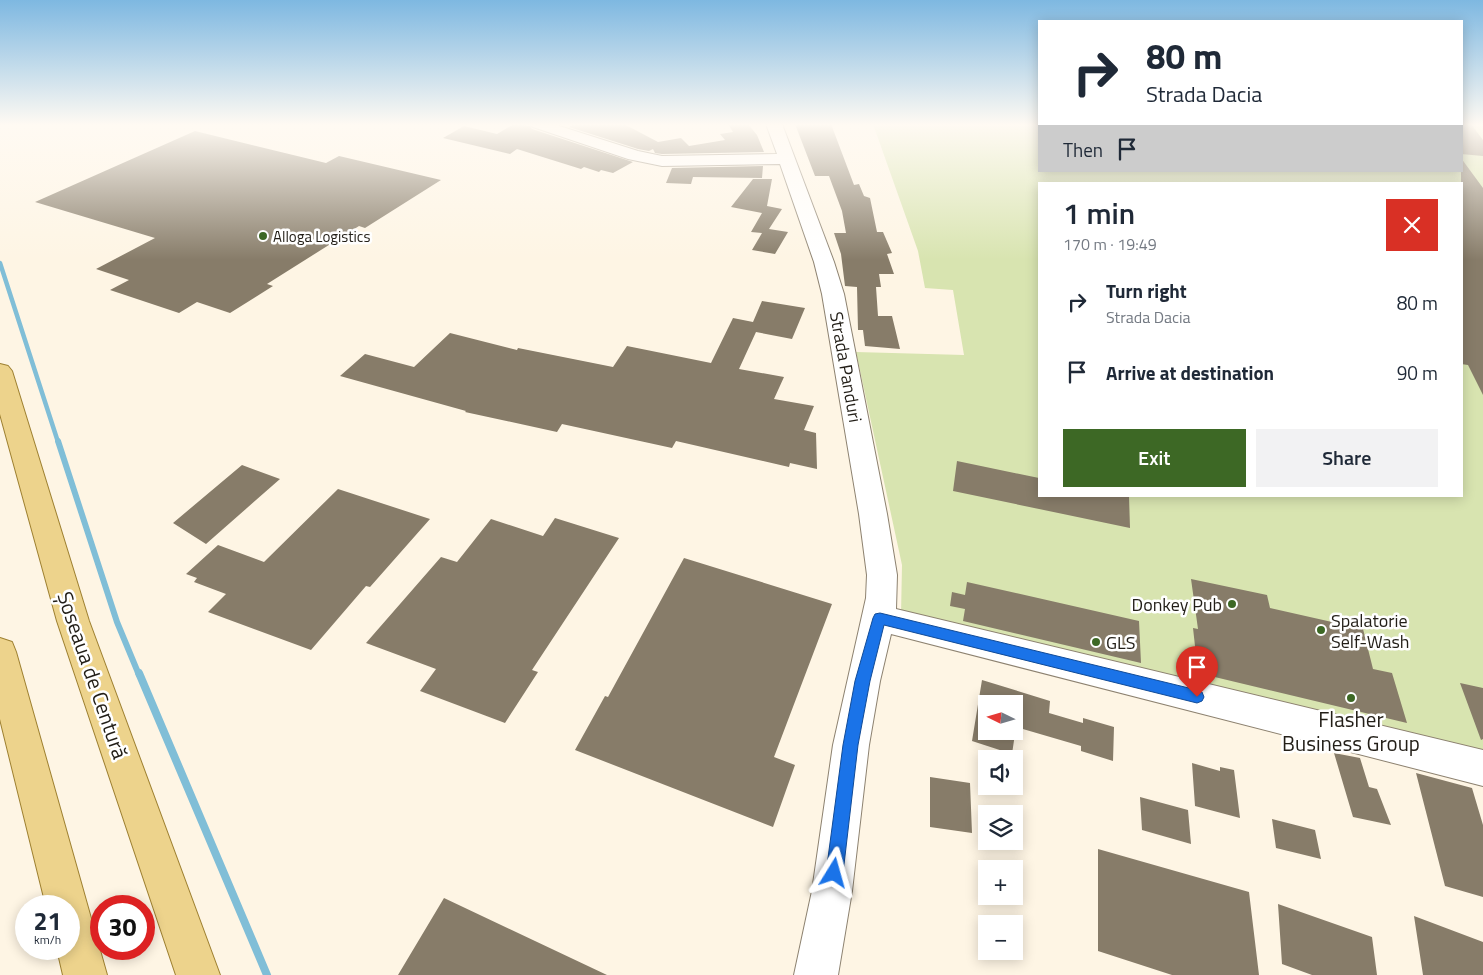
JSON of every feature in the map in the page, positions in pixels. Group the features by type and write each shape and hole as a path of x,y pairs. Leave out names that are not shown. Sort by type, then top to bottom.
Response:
{"main road":[{"name":"Șoseaua de Centură","path":"0,371 73,621 198,975"},
{"path":"0,652 64,895"},
{"path":"80,956 85,975"}],"street":[{"name":"Strada Panduri","path":"792,170 824,262 833,294 879,557 882,598 880,618 862,681 851,745 832,891 816,975"},
{"path":"880,618 1483,768"}],"green space":[{"path":"889,170 1038,170 1038,172 1463,172 1463,170 1483,170 1483,755 901,615 902,565 856,352 964,355 953,290 925,288 918,251"}],"building":[{"name":"Alloga Logistics","path":"108,170 396,170 441,180 365,228 359,226 267,284 273,286 230,313 197,302 179,313 110,290 129,280 96,269 155,238 35,202"},
{"path":"592,170 619,170 613,173 601,170 599,172"},
{"path":"671,170 763,170 762,178 693,177 691,184 666,183"},
{"path":"812,170 848,170 854,185 859,184 864,196 870,198 877,232 883,232 892,253 887,254 894,274 879,274 881,287 876,287 878,316 892,316 900,349 865,346 863,330 858,330 857,287 845,286 841,254 834,233 846,233 842,211 829,176 815,176"},
{"path":"1463,170 1469,170 1483,188 1483,395 1468,365 1463,364 1463,182 1461,182 1461,172 1463,172"},
{"path":"753,179 772,179 767,206 782,209 769,229 788,232 775,254 752,250 762,233 751,232 762,213 731,207"},
{"path":"762,301 805,308 792,339 756,332 739,369 784,377 774,399 814,406 804,430 816,433 817,469 790,463 789,467 676,441 672,448 562,424 557,432 465,412 340,376 365,354 414,367 450,333 517,350 518,348 613,367 627,346 711,363 733,318 753,322"},
{"path":"957,461 1038,478 1038,497 1129,497 1130,528 953,491"},
{"path":"242,465 280,479 206,544 173,523"},
{"path":"338,489 430,519 370,587 366,586 311,650 208,612 226,594 194,582 197,578 186,574 218,545 264,562"},
{"path":"555,518 619,538 532,670 538,672 505,723 420,691 436,669 366,643 441,557 457,562 491,519 543,536"},
{"path":"684,558 832,604 774,757 795,765 773,827 575,750 605,696 608,697"},
{"path":"1191,579 1267,595 1270,608 1363,629 1373,669 1392,673 1407,723 1198,673 1193,628 1198,629"},
{"name":"GLS","path":"967,582 1139,621 1141,663 963,621 965,609 950,606 952,592 965,595"},
{"path":"982,680 1050,701 1049,713 1083,723 1083,718 1114,727 1113,761 1081,751 1081,746 1023,729 1023,695 980,695"},
{"path":"1460,683 1483,688 1483,739 1481,740"},
{"path":"978,704 978,740 1014,740 1013,750 1000,750 972,741"},
{"path":"1334,753 1360,758 1369,787 1377,789 1391,825 1353,817"},
{"path":"1192,763 1220,771 1220,767 1234,770 1240,818 1195,806"},
{"path":"1416,773 1472,788 1483,825 1483,897 1445,886"},
{"path":"930,777 970,783 972,833 930,827"},
{"path":"1140,797 1188,810 1191,844 1142,830"},
{"path":"1272,819 1315,830 1321,859 1276,848"},
{"path":"1098,849 1249,892 1259,975 1172,975 1098,951"},
{"path":"444,898 607,975 398,975"},
{"path":"1278,904 1372,937 1377,975 1312,975 1282,964"},
{"path":"1414,916 1483,942 1483,975 1423,975"}],"waterway":[{"path":"0,263 58,442"},
{"path":"58,441 117,622 139,675"},
{"path":"139,673 267,975"}],"place":[{"name":"Alloga Logistics","path":"263,236"},
{"name":"Donkey Pub","path":"1232,604"},
{"name":"Spalatorie Self-Wash","path":"1321,630"},
{"name":"GLS","path":"1096,642"},
{"name":"Flasher Business Group","path":"1351,698"}],"route":[{"path":"834,873 851,745 862,681 880,618 1197,697"}]}
